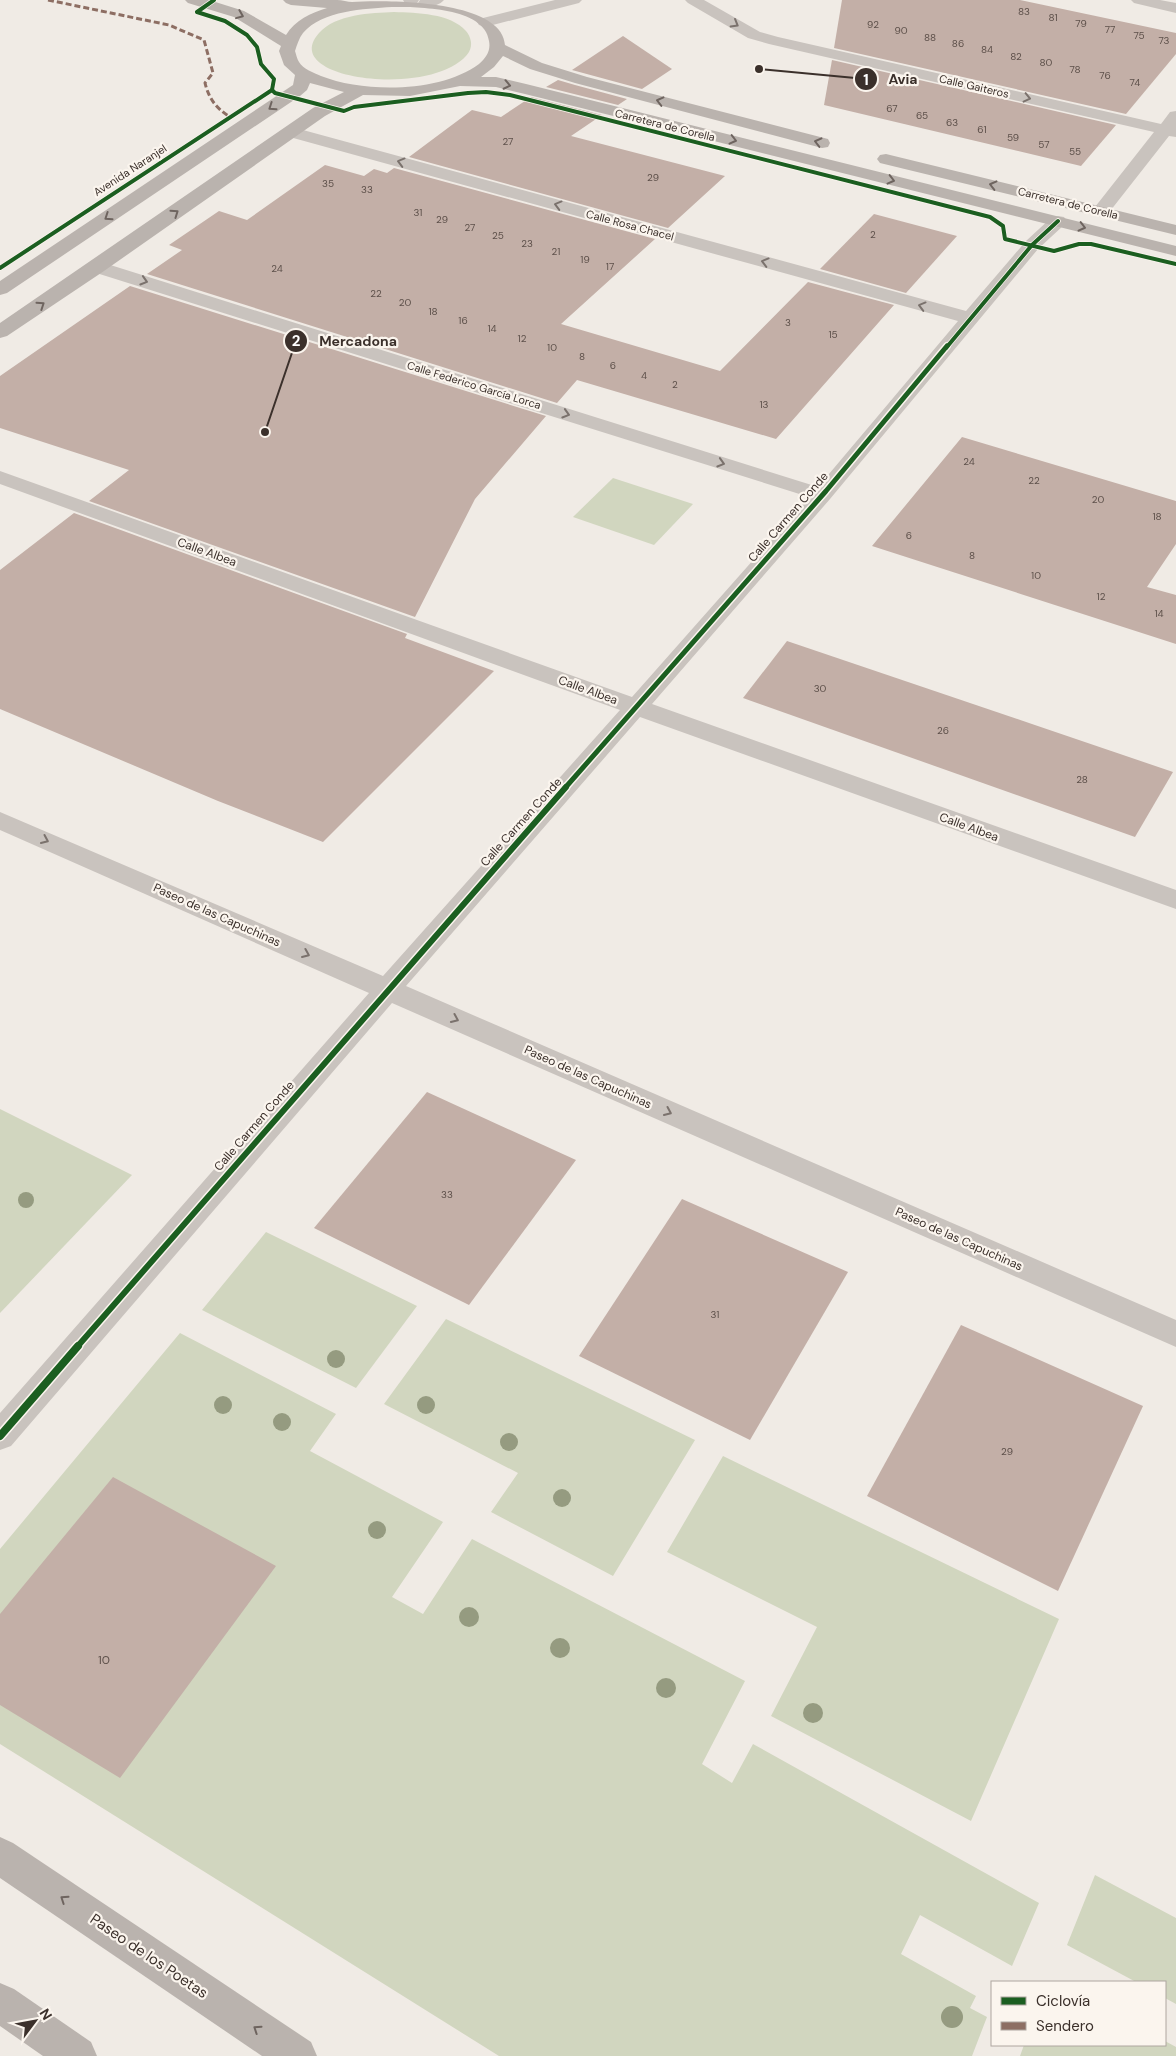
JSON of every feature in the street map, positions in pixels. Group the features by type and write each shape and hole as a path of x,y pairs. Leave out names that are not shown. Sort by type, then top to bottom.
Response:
{"main road":[{"path":"193,0 239,14 288,43"},
{"path":"291,0 355,6"},
{"path":"421,1 456,9 485,22 496,34 498,48 494,59 480,71 459,81 435,88 401,92 358,91 328,85 303,74 288,58 288,43 295,32 305,24 336,10 355,6 421,1"},
{"name":"Carretera de Corella","path":"498,48 536,66 581,80 837,147"},
{"path":"0,289 294,93 301,88 303,74"},
{"name":"Carretera de Corella","path":"459,81 496,82 526,89 1176,250"},
{"path":"0,332 336,102 358,91"},
{"name":"Carretera de Corella","path":"875,156 1176,230"},
{"name":"Paseo de los Poetas","path":"0,1856 298,2056"},
{"path":"0,2003 77,2056"}],"street":[{"path":"485,22 574,0"},
{"name":"Calle Gaiteros","path":"693,0 754,35 775,41 1172,126"},
{"path":"1139,0 1176,8"},
{"path":"1101,211 1172,126"},
{"name":"Calle Rosa Chacel","path":"292,132 969,318"},
{"name":"Calle Carmen Conde","path":"0,1436 387,990 823,495 969,318 1032,245 1058,221"},
{"name":"Calle Federico García Lorca","path":"97,267 823,495"},
{"name":"Calle Albea","path":"0,477 637,708 1176,900"},
{"name":"Paseo de las Capuchinas","path":"0,820 1176,1334"}],"green space":[{"path":"394,12 433,15 459,25 466,31 471,41 469,52 452,67 426,76 397,79 366,78 339,72 320,63 312,50 319,33 335,22 354,16"},
{"path":"613,478 693,504 654,545 573,517"},
{"path":"0,1109 132,1175 0,1313"},
{"path":"266,1232 417,1306 356,1388 202,1310"},
{"path":"446,1319 695,1440 613,1576 491,1512 518,1473 384,1404"},
{"path":"180,1333 336,1414 310,1451 443,1522 392,1597 423,1614 472,1539 745,1681 702,1764 732,1783 753,1744 1039,1903 1012,1966 920,1915 901,1954 976,1996 970,2008 987,2017 972,2056 499,2056 0,1744 0,1549"},
{"path":"723,1456 1059,1619 971,1821 771,1716 817,1627 667,1552"},
{"path":"1095,1875 1176,1918 1176,2004 1166,1999 1166,1981 1134,1981 1067,1945"},
{"path":"1166,2042 1176,2047 1176,2056 1020,2056 1024,2046 1166,2046"}],"building":[{"path":"842,0 1020,0 1176,33 1176,54 1126,114 834,48"},
{"path":"623,36 672,69 642,89 572,70"},
{"path":"832,60 1116,125 1081,166 824,105"},
{"path":"558,80 627,99 618,105 546,87"},
{"path":"531,97 602,115 571,136 725,176 668,228 409,157 472,110 501,117"},
{"path":"325,165 364,176 374,169 387,173 394,168 655,239 561,324 720,371 808,282 894,305 776,439 577,380 557,403 147,274 182,250 169,245 219,211 247,220"},
{"path":"874,214 957,236 906,293 820,269"},
{"path":"130,286 546,416 475,499 415,617 89,501 129,470 0,428 0,376"},
{"path":"962,437 1176,501 1176,544 1147,587 1176,595 1176,644 872,546"},
{"path":"74,513 407,634 405,638 494,671 323,842 218,801 0,709 0,570"},
{"path":"787,641 1173,772 1135,837 743,698"},
{"path":"427,1092 576,1160 469,1305 314,1228"},
{"path":"682,1199 848,1272 750,1440 579,1356"},
{"path":"961,1325 1143,1406 1058,1591 867,1496"},
{"path":"113,1477 276,1566 120,1778 0,1705 0,1614"}],"marked path":[{"path":"48,0 169,25 204,40 213,73 205,83 207,89 213,103 230,117"}],"cycle path":[{"path":"214,0 197,12 225,21 247,35 257,47 261,64 274,79 272,90 275,93 344,111 354,107 468,93 486,92 510,95 990,217 1003,226 1005,239 1054,251 1079,244 1091,244 1176,264"},
{"name":"Avenida Naranjel","path":"0,268 272,90"},
{"path":"0,1436 387,990 826,491 1032,245 1058,221"}],"place":[{"name":"Avia","path":"759,69"},
{"name":"Mercadona","path":"265,432"}]}
